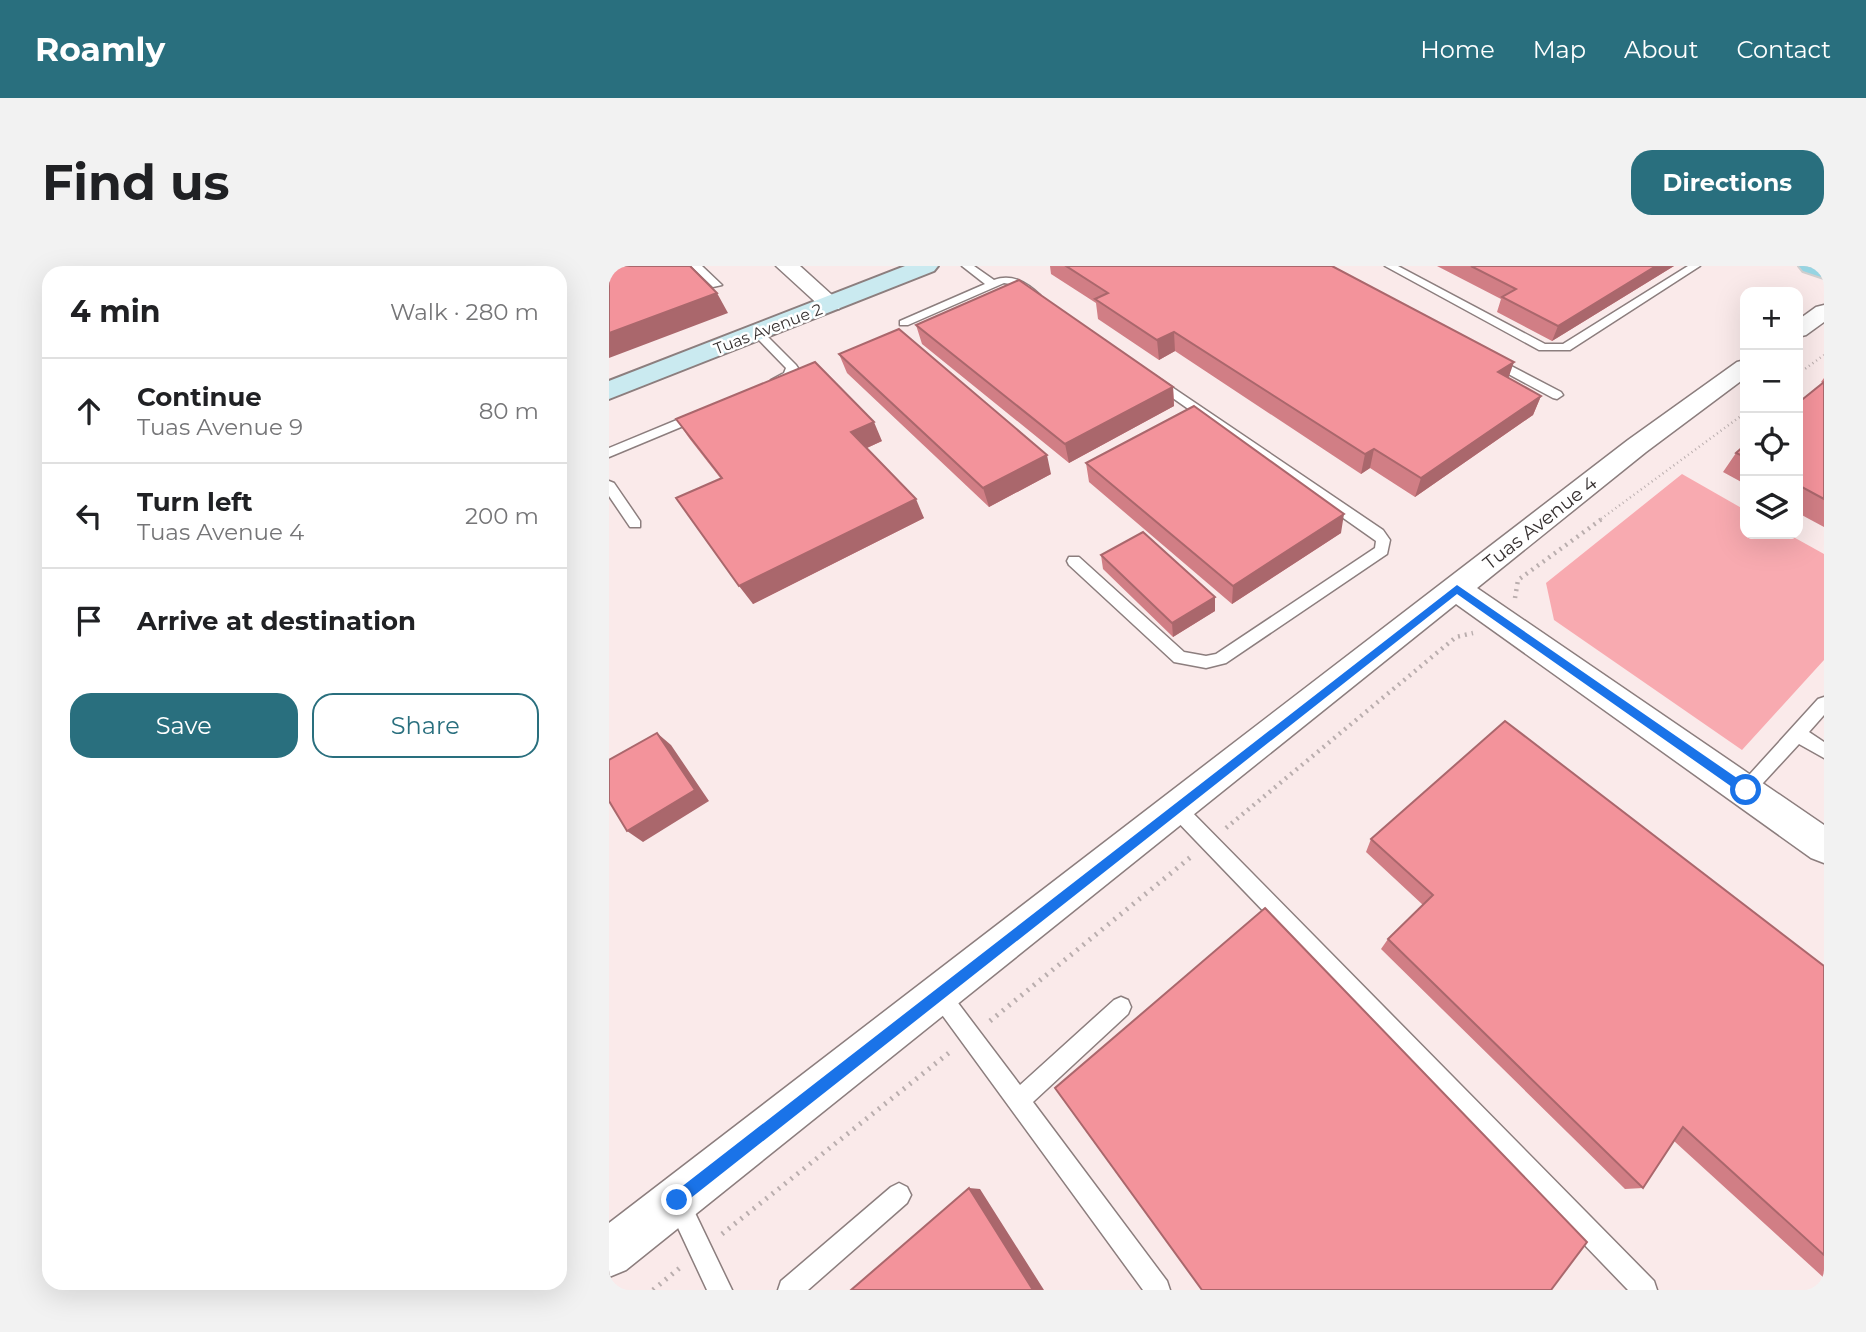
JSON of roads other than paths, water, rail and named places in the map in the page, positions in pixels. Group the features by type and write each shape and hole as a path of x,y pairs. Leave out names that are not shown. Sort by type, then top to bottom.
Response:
{"main road":[{"path":"1811,266 1824,271"}],"street":[{"path":"787,266 831,304"},
{"name":"Tuas Avenue 2","path":"609,391 926,266"},
{"path":"1803,327 1824,312"},
{"name":"Tuas Avenue 4","path":"609,1253 1637,446 1740,371"},
{"path":"1457,589 1824,846"}],"lane":[{"path":"696,266 717,285"},
{"path":"967,266 993,284"},
{"path":"1390,266 1543,348 1559,349 1566,348 1695,266"},
{"path":"904,323 1003,280 1013,281 1050,306"},
{"path":"758,333 793,372 785,379 759,389"},
{"path":"1485,356 1557,395"},
{"path":"1074,561 1180,658 1206,662 1220,659 1382,550 1383,540 1378,534 1140,369"},
{"path":"609,453 709,411"},
{"path":"609,486 635,524"},
{"path":"1746,790 1824,704"},
{"path":"1797,734 1824,751"},
{"path":"1176,808 1645,1290"},
{"path":"939,994 1158,1290"},
{"path":"1018,1101 1121,1007"},
{"path":"790,1290 899,1195"},
{"path":"677,1200 720,1290"}]}
